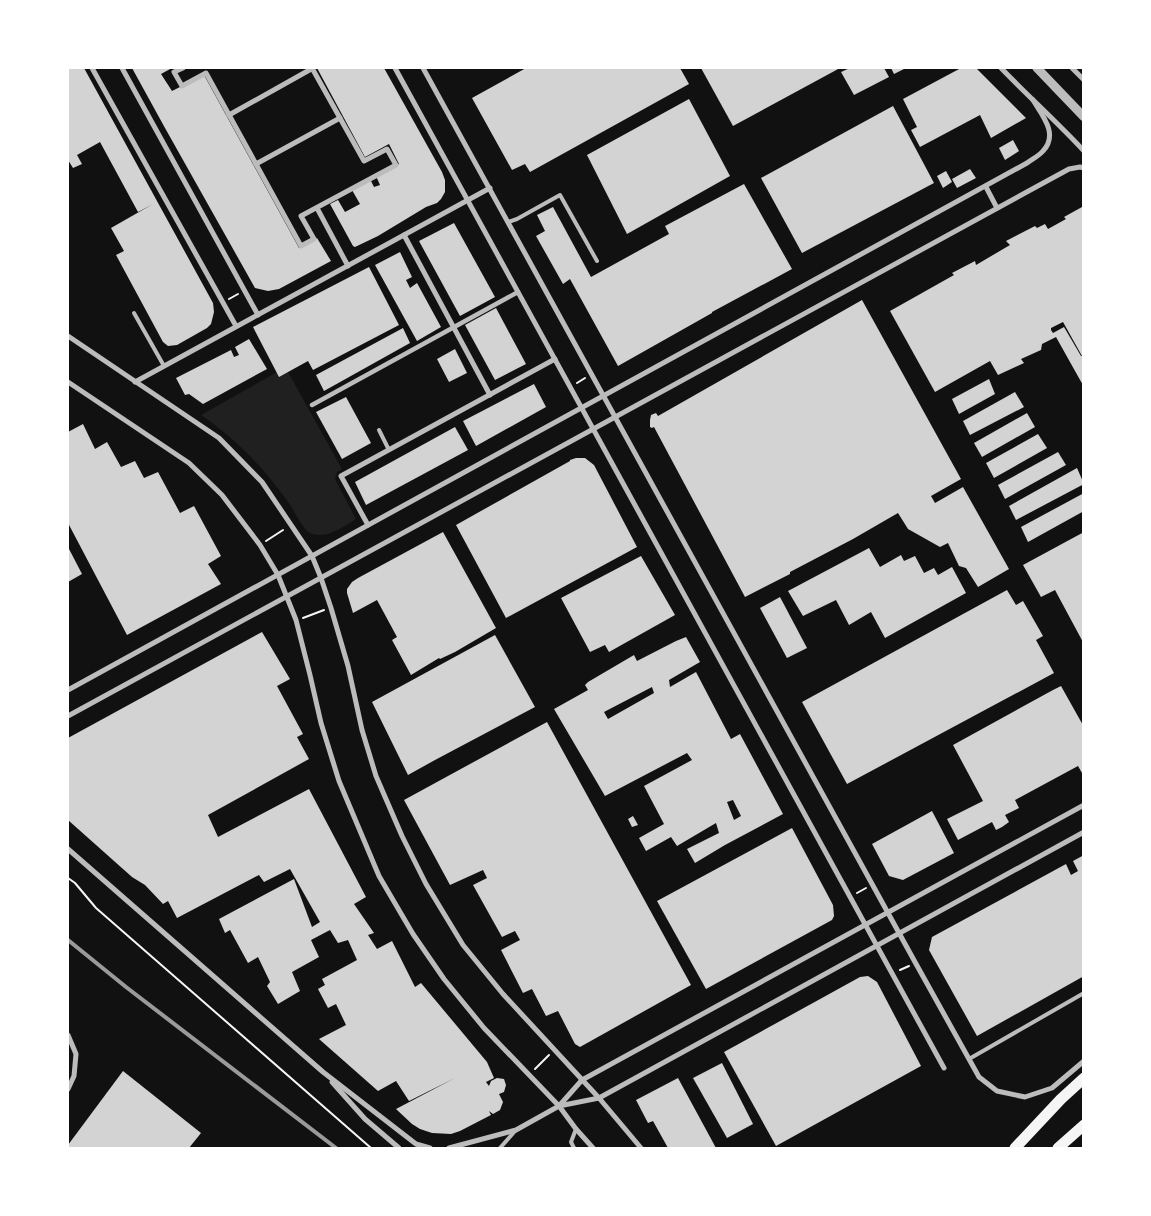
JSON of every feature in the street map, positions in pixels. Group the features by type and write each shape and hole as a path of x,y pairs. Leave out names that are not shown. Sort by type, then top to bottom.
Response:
{"main road":[{"path":"1016,1148 1061,1099 1084,1078"},
{"path":"1058,1148 1084,1125"}],"street":[{"path":"92,68 236,326"},
{"path":"122,68 258,315"},
{"path":"183,68 174,72 182,86 206,73 229,115 256,164 302,246 314,239 301,216 396,165 387,149 364,161 313,68 229,115"},
{"path":"395,68 944,1068"},
{"path":"423,68 979,1077 997,1091 1025,1096 1052,1088 1084,1061"},
{"path":"1001,68 1084,151"},
{"path":"1036,68 1084,117"},
{"path":"1072,68 1084,80"},
{"path":"68,690 1027,163 1044,150 1050,140 1048,126 1033,100"},
{"path":"256,164 340,118"},
{"path":"68,716 1069,169 1084,168"},
{"path":"986,187 997,208"},
{"path":"135,382 490,188"},
{"path":"317,208 348,266"},
{"path":"404,235 490,395"},
{"path":"312,405 518,292"},
{"path":"68,336 219,438 262,482 312,556 321,578 348,666 365,740 376,776 402,836 426,884 463,945 503,994 599,1098 641,1148"},
{"path":"368,525 341,476 555,359"},
{"path":"68,382 189,463 222,495 260,545 278,575 296,620 321,722 339,781 380,876 413,934 444,979 484,1028 559,1106 576,1130 593,1148"},
{"path":"559,1106 582,1080 1084,805"},
{"path":"449,1148 516,1130 559,1106 599,1098 1084,832"},
{"path":"68,849 323,1072 416,1144 430,1148"},
{"path":"68,1035 76,1054 74,1076 68,1090"},
{"path":"323,1072 366,1119 399,1148"}],"lane":[{"path":"508,222 560,195 597,261"},
{"path":"134,313 164,366"},
{"path":"378,430 389,450"},
{"path":"969,1060 1084,993"},
{"path":"500,1148 516,1130"},
{"path":"574,1148 571,1142 576,1130"}],"path":[{"path":"223,303 244,291"},
{"path":"570,387 592,374"},
{"path":"260,545 292,525"},
{"path":"296,620 331,608"},
{"path":"68,878 75,883 96,908 371,1148"},
{"path":"850,896 872,884"},
{"path":"529,1074 554,1049"}],"shaded area":[{"path":"277,372 288,372 342,469 337,472 335,479 356,519 328,534 316,535 307,531 279,489 259,466 226,434 201,415"}],"building":[{"path":"68,68 84,68 213,303 214,312 211,324 177,345 168,346 163,342 116,255 124,251 111,228 153,204 138,212 100,142 77,155 82,164 73,168 68,160"},
{"path":"132,68 172,68 161,74 172,91 204,75 299,248 317,238 331,261 279,289 268,291 255,288"},
{"path":"317,68 384,68 445,180 445,192 437,203 426,207 378,236 355,247 330,204 338,200 345,212 360,204 352,190 370,179 374,187 380,185 376,176 399,164 389,144 365,157"},
{"path":"526,68 680,68 689,84 530,172 525,164 512,170 472,98"},
{"path":"701,68 840,68 733,126"},
{"path":"850,68 884,68 889,77 854,95 841,72"},
{"path":"891,68 906,68 894,74"},
{"path":"961,68 976,68 1026,118 991,138 980,115 920,147 911,130 917,127 903,99"},
{"path":"689,99 730,176 627,234 587,155"},
{"path":"893,106 934,183 802,253 761,178"},
{"path":"1013,140 1019,151 1005,160 999,148"},
{"path":"970,169 976,178 957,188 952,179"},
{"path":"946,171 952,182 943,188 937,176"},
{"path":"744,184 792,269 618,366 570,279 563,284 536,236 545,231 537,215 553,207 591,277 669,234 665,226"},
{"path":"1082,207 1084,213 1084,387 1056,337 1042,344 1041,350 1021,359 1024,363 998,375 990,361 935,392 890,311 954,275 952,273 975,261 976,265 1010,245 1006,241 1035,226 1037,228 1045,224 1048,229 1066,219 1064,217","holes":["1063,322 1082,356 1064,327 1053,333 1051,328"]},
{"path":"454,223 495,297 460,316 419,241"},
{"path":"400,252 412,277 406,280 410,288 417,283 441,327 417,341 375,265"},
{"path":"369,267 399,325 313,370 308,361 279,377 253,327"},
{"path":"862,300 961,479 931,496 935,503 963,487 1009,569 978,587 966,568 959,566 948,543 940,547 908,529 898,513 745,597 654,427 650,427 651,415 656,413 658,416"},
{"path":"496,308 526,364 495,380 465,325"},
{"path":"403,328 410,343 324,391 316,375"},
{"path":"249,339 267,369 203,404 189,394 185,395 176,378 231,350 234,357 239,355 235,347"},
{"path":"455,349 467,373 449,382 437,359"},
{"path":"989,379 995,394 959,414 952,399"},
{"path":"534,384 546,407 476,446 463,421"},
{"path":"1015,392 1024,407 970,435 963,421"},
{"path":"346,397 371,443 342,459 316,412"},
{"path":"1027,413 1035,427 982,457 974,443"},
{"path":"83,424 95,449 107,442 121,467 135,461 144,478 158,472 180,513 194,506 221,556 208,564 221,584 127,635 68,523 68,432"},
{"path":"455,427 468,450 366,505 355,482"},
{"path":"1038,434 1047,448 994,478 986,463"},
{"path":"1058,452 1066,465 1005,499 998,485"},
{"path":"576,458 585,458 594,465 637,547 506,618 456,525"},
{"path":"1077,468 1084,484 1016,520 1009,506"},
{"path":"1084,493 1084,511 1028,542 1021,527"},
{"path":"443,532 496,628 411,675 392,640 397,637 377,600 353,613 347,589 358,578"},
{"path":"1084,532 1084,644 1055,590 1041,597 1023,565"},
{"path":"68,547 82,574 68,582"},
{"path":"869,548 880,567 901,555 904,561 915,556 924,573 934,568 938,575 952,567 966,593 885,638 871,612 849,625 836,600 803,616 788,591"},
{"path":"641,556 675,615 609,652 605,645 590,652 561,598"},
{"path":"1007,590 1016,605 1023,601 1043,636 1036,640 1054,673 847,784 802,702"},
{"path":"780,597 807,648 787,658 760,608"},
{"path":"262,632 290,679 277,686 303,734 297,737 309,759 208,815 218,837 309,789 366,897 354,904 374,933 368,935 377,949 392,941 415,987 421,983 487,1062 494,1078 486,1082 489,1086 491,1081 497,1078 504,1079 506,1085 504,1092 499,1094 503,1102 500,1110 493,1114 489,1111 491,1115 460,1131 451,1134 432,1133 420,1129 396,1109 455,1078 409,1101 396,1081 378,1091 319,1039 346,1025 336,1004 328,1008 318,989 325,985 322,979 357,960 348,940 338,943 330,930 311,940 319,957 292,972 300,991 278,1004 267,986 270,982 258,957 248,963 230,930 225,933 219,919 294,879 312,927 320,922 290,869 264,882 259,875 177,918 168,901 163,904 145,885 132,877 68,820 68,738"},
{"path":"495,635 535,707 408,775 372,702"},
{"path":"686,637 700,662 669,680 670,687 696,672 731,739 740,734 783,814 695,863 687,849 719,833 716,823 677,846 671,837 646,851 639,838 664,824 644,786 692,760 687,753 605,796 554,709 588,690 585,685 588,682 634,655 637,661","holes":["652,687 654,693 608,719 604,712","733,800 741,816 734,820 727,802"]},
{"path":"1061,686 1084,727 1084,773 1082,773 1078,766 1015,800 1019,808 1005,815 1009,822 1002,827 996,830 992,822 958,840 947,819 983,801 953,745"},
{"path":"547,722 691,985 580,1047 575,1044 558,1011 546,1016 532,989 523,993 501,950 520,940 515,931 502,937 473,885 487,878 483,870 450,885 404,800"},
{"path":"932,811 954,853 903,880 889,876 872,844"},
{"path":"633,816 638,825 632,827 628,819"},
{"path":"792,828 833,905 834,916 832,920 706,989 657,901"},
{"path":"1084,855 1084,976 977,1036 929,950 932,937 1066,864 1071,875 1078,871 1073,861"},
{"path":"868,976 877,982 921,1066 776,1146 724,1052 860,977"},
{"path":"722,1063 753,1124 727,1138 693,1078"},
{"path":"123,1071 201,1133 189,1148 68,1148 68,1145"},
{"path":"678,1078 716,1148 668,1148 653,1121 648,1123 636,1100"}],"railway":[{"path":"68,940 126,987 336,1148"}]}
